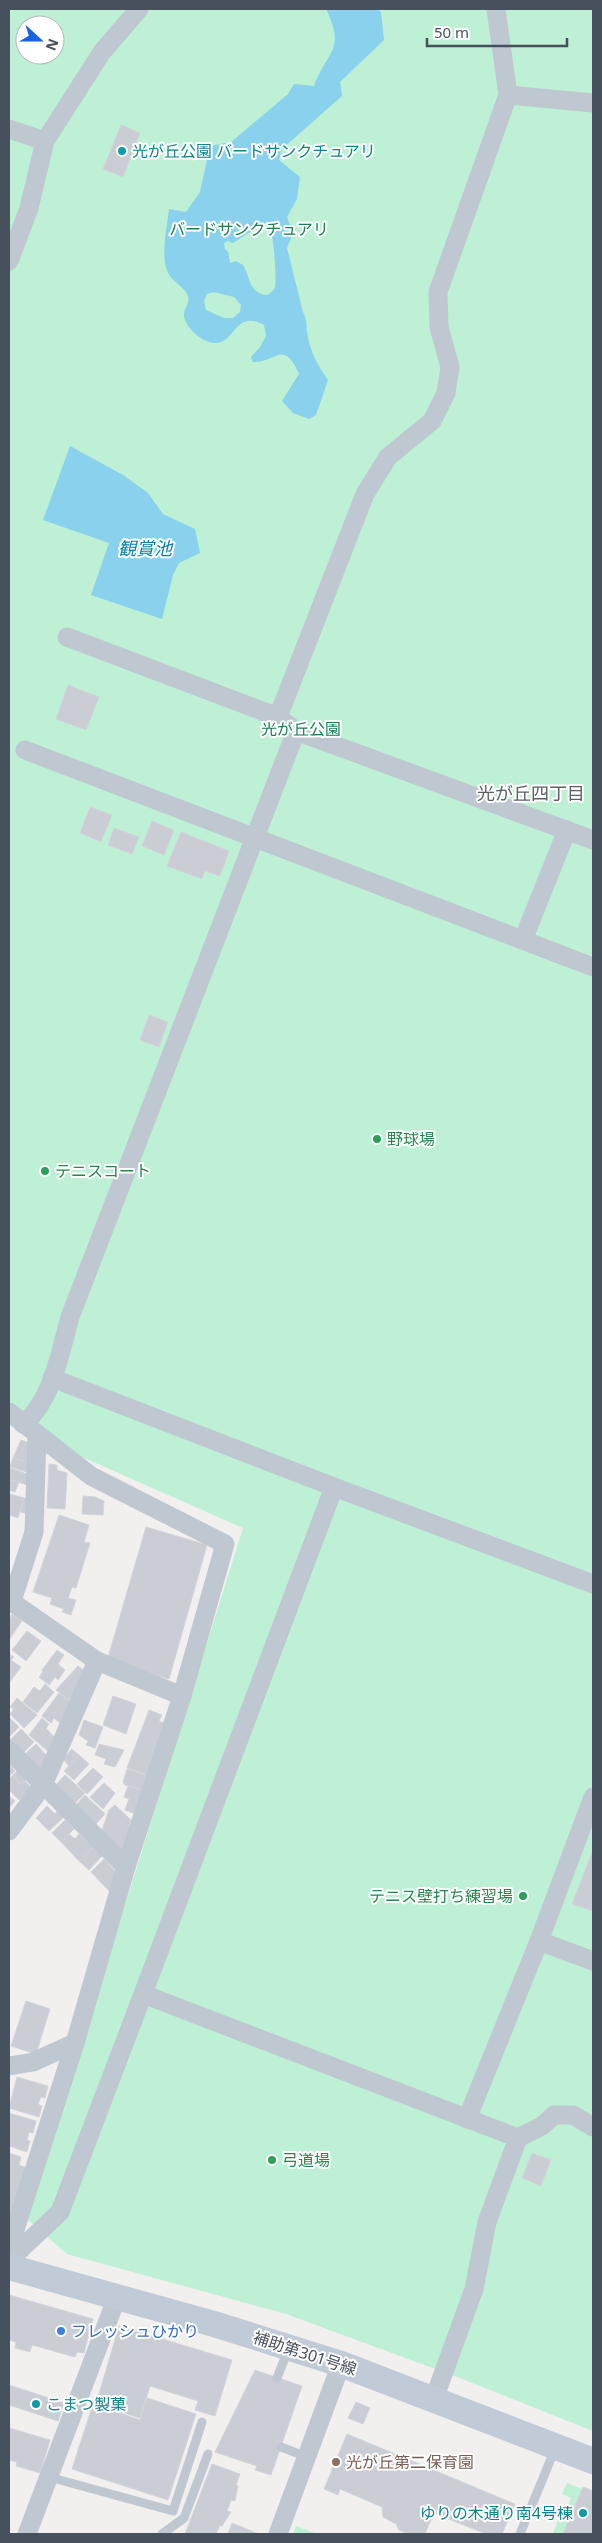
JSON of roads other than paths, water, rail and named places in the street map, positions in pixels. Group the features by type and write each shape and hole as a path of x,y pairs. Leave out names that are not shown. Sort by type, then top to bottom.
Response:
{"street":[{"path":"9,261 29,208 45,141 102,52 139,9"},
{"path":"278,717 365,494 388,456 432,420 446,393 450,367 439,327 438,292 508,95 496,9"},
{"path":"508,95 593,103"},
{"path":"9,128 45,141"},
{"path":"67,637 278,717 296,731 593,840"},
{"path":"23,1424 33,1416 44,1399 70,1317 296,731"},
{"path":"25,750 593,967"},
{"path":"523,940 566,830"},
{"path":"52,1378 334,1487 593,1584"},
{"path":"23,1424 34,1532 10,1601 97,1661 182,1696"},
{"path":"9,2248 75,2043 126,1867 182,1696 225,1544 91,1476 23,1424"},
{"path":"9,2260 60,2212 334,1487"},
{"path":"9,1831 43,1785 97,1661"},
{"path":"9,1750 126,1867"},
{"path":"467,2119 539,1941 593,1797"},
{"path":"539,1941 593,1961"},
{"path":"143,1994 518,2138"},
{"path":"9,2066 33,2062 75,2043"},
{"path":"434,2399 474,2289 487,2222 518,2138 542,2126 554,2115 574,2115 593,2127"},
{"name":"補助第301号線","path":"9,2267 341,2364 593,2461"},
{"path":"27,2534 117,2297"},
{"path":"278,2534 341,2364"}],"lane":[{"path":"277,2378 288,2348"},
{"path":"49,2477 172,2511 202,2422"},
{"path":"520,2534 556,2446"},
{"path":"281,2447 307,2457"},
{"path":"162,2534 184,2518 208,2454"}],"water":[{"path":"326,9 377,9 381,12 384,40 340,82 342,96 282,149 279,160 300,177 297,199 287,217 293,233 287,248 306,319 308,338 317,363 328,380 316,415 309,419 293,413 282,401 299,374 288,357 279,355 253,362 251,357 260,347 266,336 264,325 254,321 247,321 236,328 222,342 211,343 201,338 187,325 184,315 188,296 185,290 170,276 164,253 169,209 186,212 200,192 210,146 231,142 288,94 294,84 314,86 335,42 332,23","holes":["264,223 269,224 270,228 275,274 275,287 267,295 256,291 243,265 236,261 230,263 224,243 228,241 233,243","214,292 234,297 241,305 240,312 233,318 224,318 206,310 204,301 207,294"]},
{"name":"観賞池","path":"70,446 123,475 148,493 163,514 195,529 200,553 179,563 173,575 162,619 91,595 109,543 43,520"}],"place":[{"name":"光が丘公園 バードサンクチュアリ","path":"122,151"},
{"name":"野球場","path":"377,1139"},
{"name":"テニスコート","path":"45,1171"},
{"name":"テニス壁打ち練習場","path":"523,1896"},
{"name":"弓道場","path":"272,2160"},
{"name":"フレッシュひかり","path":"61,2331"},
{"name":"こまつ製菓","path":"36,2404"},
{"name":"光が丘第二保育園","path":"336,2462"},
{"name":"ゆりの木通り南4号棟","path":"583,2513"}],"district":[{"name":"光が丘四丁目","path":"531,794"}],"park label":[{"name":"バードサンクチュアリ","path":"249,229"},
{"name":"光が丘公園","path":"301,729"}]}
